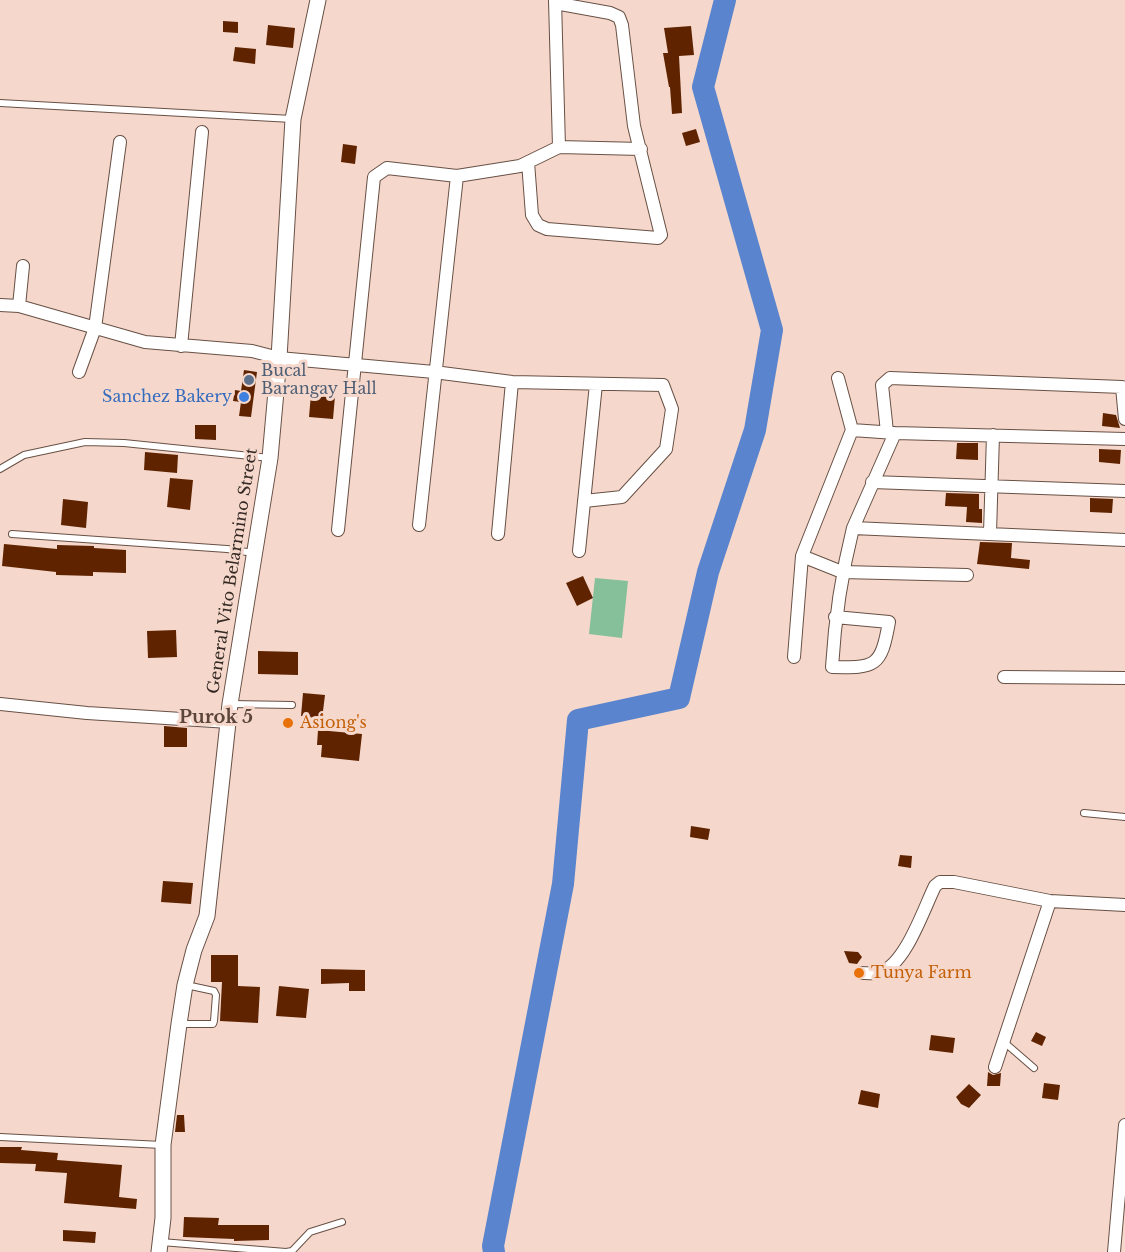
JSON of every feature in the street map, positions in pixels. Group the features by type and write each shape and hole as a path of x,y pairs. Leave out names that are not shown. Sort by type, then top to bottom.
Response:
{"street":[{"name":"General Vito Belarmino Street","path":"160,1247 163,1218 163,1145 179,1024 185,985 194,950 207,916 230,704 270,458 279,358 293,119 318,0"},
{"path":"528,162 532,216 538,225 547,229 658,238 661,236 634,126 622,25 619,17 610,13 555,2 559,147"},
{"path":"181,346 202,132"},
{"path":"79,372 95,328 120,142"},
{"path":"338,530 374,177 387,168 458,176 520,166 559,147 641,149"},
{"path":"418,525 458,176"},
{"path":"19,306 23,266"},
{"path":"0,305 19,306 146,342 252,351 279,358 434,372 512,382 663,385 672,409 666,449 622,497 584,501"},
{"path":"794,657 802,556 852,430 838,378"},
{"path":"835,617 889,622 885,644 879,659 865,668 832,667 835,617 842,572 853,528 891,432 882,385 890,378 1122,387 1125,419"},
{"path":"498,534 512,382"},
{"path":"579,551 596,384"},
{"path":"852,430 1125,439"},
{"path":"990,533 993,435"},
{"path":"873,482 1125,491"},
{"path":"853,528 1125,540"},
{"path":"802,556 842,572 967,575"},
{"path":"1004,677 1125,678"},
{"path":"0,704 229,722"},
{"path":"861,973 881,972 894,965 904,952 934,886 940,882 954,882 1050,901 1125,905"},
{"path":"995,1067 1050,901"},
{"path":"1114,1252 1125,1125"}],"lane":[{"path":"0,103 293,119"},
{"path":"0,469 24,454 85,442 124,443 270,458"},
{"path":"12,534 227,549 255,554"},
{"path":"230,704 292,705"},
{"path":"1084,813 1125,817"},
{"path":"179,1024 208,1025 213,1024 214,1021 216,995 214,991 185,985"},
{"path":"1004,1042 1034,1068"},
{"path":"0,1137 163,1145"},
{"path":"160,1247 285,1252 292,1251 310,1232 342,1222"}],"green space":[{"path":"595,578 628,581 622,638 589,634"}],"building":[{"path":"223,21 238,22 238,33 223,32"},
{"path":"268,25 295,28 293,48 266,45"},
{"path":"691,26 694,55 679,56 682,113 672,114 670,87 663,53 668,53 664,28"},
{"path":"235,47 256,49 255,64 233,61"},
{"path":"696,129 700,142 686,146 682,133"},
{"path":"343,144 357,146 355,164 341,162"},
{"path":"244,370 257,372 251,417 239,416 241,402 233,401 235,390 241,391"},
{"path":"311,394 335,396 333,419 309,417"},
{"path":"1103,413 1116,415 1120,428 1102,426"},
{"path":"195,425 216,425 216,440 195,439"},
{"path":"957,443 978,443 978,460 956,459"},
{"path":"1099,449 1121,450 1120,464 1099,462"},
{"path":"145,452 178,455 177,473 144,470"},
{"path":"170,478 193,480 190,510 167,507"},
{"path":"946,493 979,494 982,523 966,522 967,507 945,506"},
{"path":"1090,498 1113,499 1112,513 1090,512"},
{"path":"63,499 88,502 86,528 61,525"},
{"path":"980,542 1012,543 1011,558 1030,560 1029,569 977,564"},
{"path":"4,544 57,549 57,545 94,546 94,548 126,550 126,573 93,572 93,576 56,575 56,572 2,566"},
{"path":"583,576 593,598 577,606 566,583"},
{"path":"176,630 177,657 148,658 147,631"},
{"path":"258,651 298,652 298,675 258,674"},
{"path":"303,693 325,695 322,719 301,716"},
{"path":"164,726 187,728 187,747 164,747"},
{"path":"318,730 362,734 359,761 321,757 322,745 317,745"},
{"path":"691,826 710,829 708,840 690,837"},
{"path":"900,855 912,856 911,868 898,866"},
{"path":"163,881 193,883 191,904 161,902"},
{"path":"844,951 858,952 862,957 857,964 849,963"},
{"path":"211,955 238,955 238,986 260,987 258,1023 220,1021 222,982 211,982"},
{"path":"321,969 365,970 365,991 349,991 349,983 321,984"},
{"path":"279,986 309,989 306,1018 276,1016"},
{"path":"1036,1032 1046,1037 1042,1046 1031,1041"},
{"path":"931,1035 955,1038 953,1053 929,1050"},
{"path":"988,1072 993,1075 1001,1073 1000,1086 987,1086"},
{"path":"1044,1083 1060,1085 1058,1100 1042,1098"},
{"path":"969,1084 981,1095 969,1108 961,1104 956,1097"},
{"path":"861,1090 880,1094 878,1108 858,1104"},
{"path":"177,1115 184,1115 185,1132 175,1132"},
{"path":"0,1147 22,1147 21,1150 58,1153 57,1160 122,1165 119,1197 137,1199 136,1209 64,1203 67,1173 35,1171 36,1164 0,1163"},
{"path":"184,1217 219,1218 218,1225 269,1225 269,1240 234,1241 234,1239 183,1237"},
{"path":"63,1230 96,1232 95,1243 63,1241"}],"waterway":[{"path":"494,1252 493,1246 563,884 578,720 679,698 708,572 755,430 772,330 703,87 725,0"}],"place":[{"name":"Bucal Barangay Hall","path":"249,380"},
{"name":"Sanchez Bakery","path":"244,397"},
{"name":"Asiong's","path":"288,723"},
{"name":"Tunya Farm","path":"859,973"}],"district":[{"name":"Purok 5","path":"216,718"}]}
